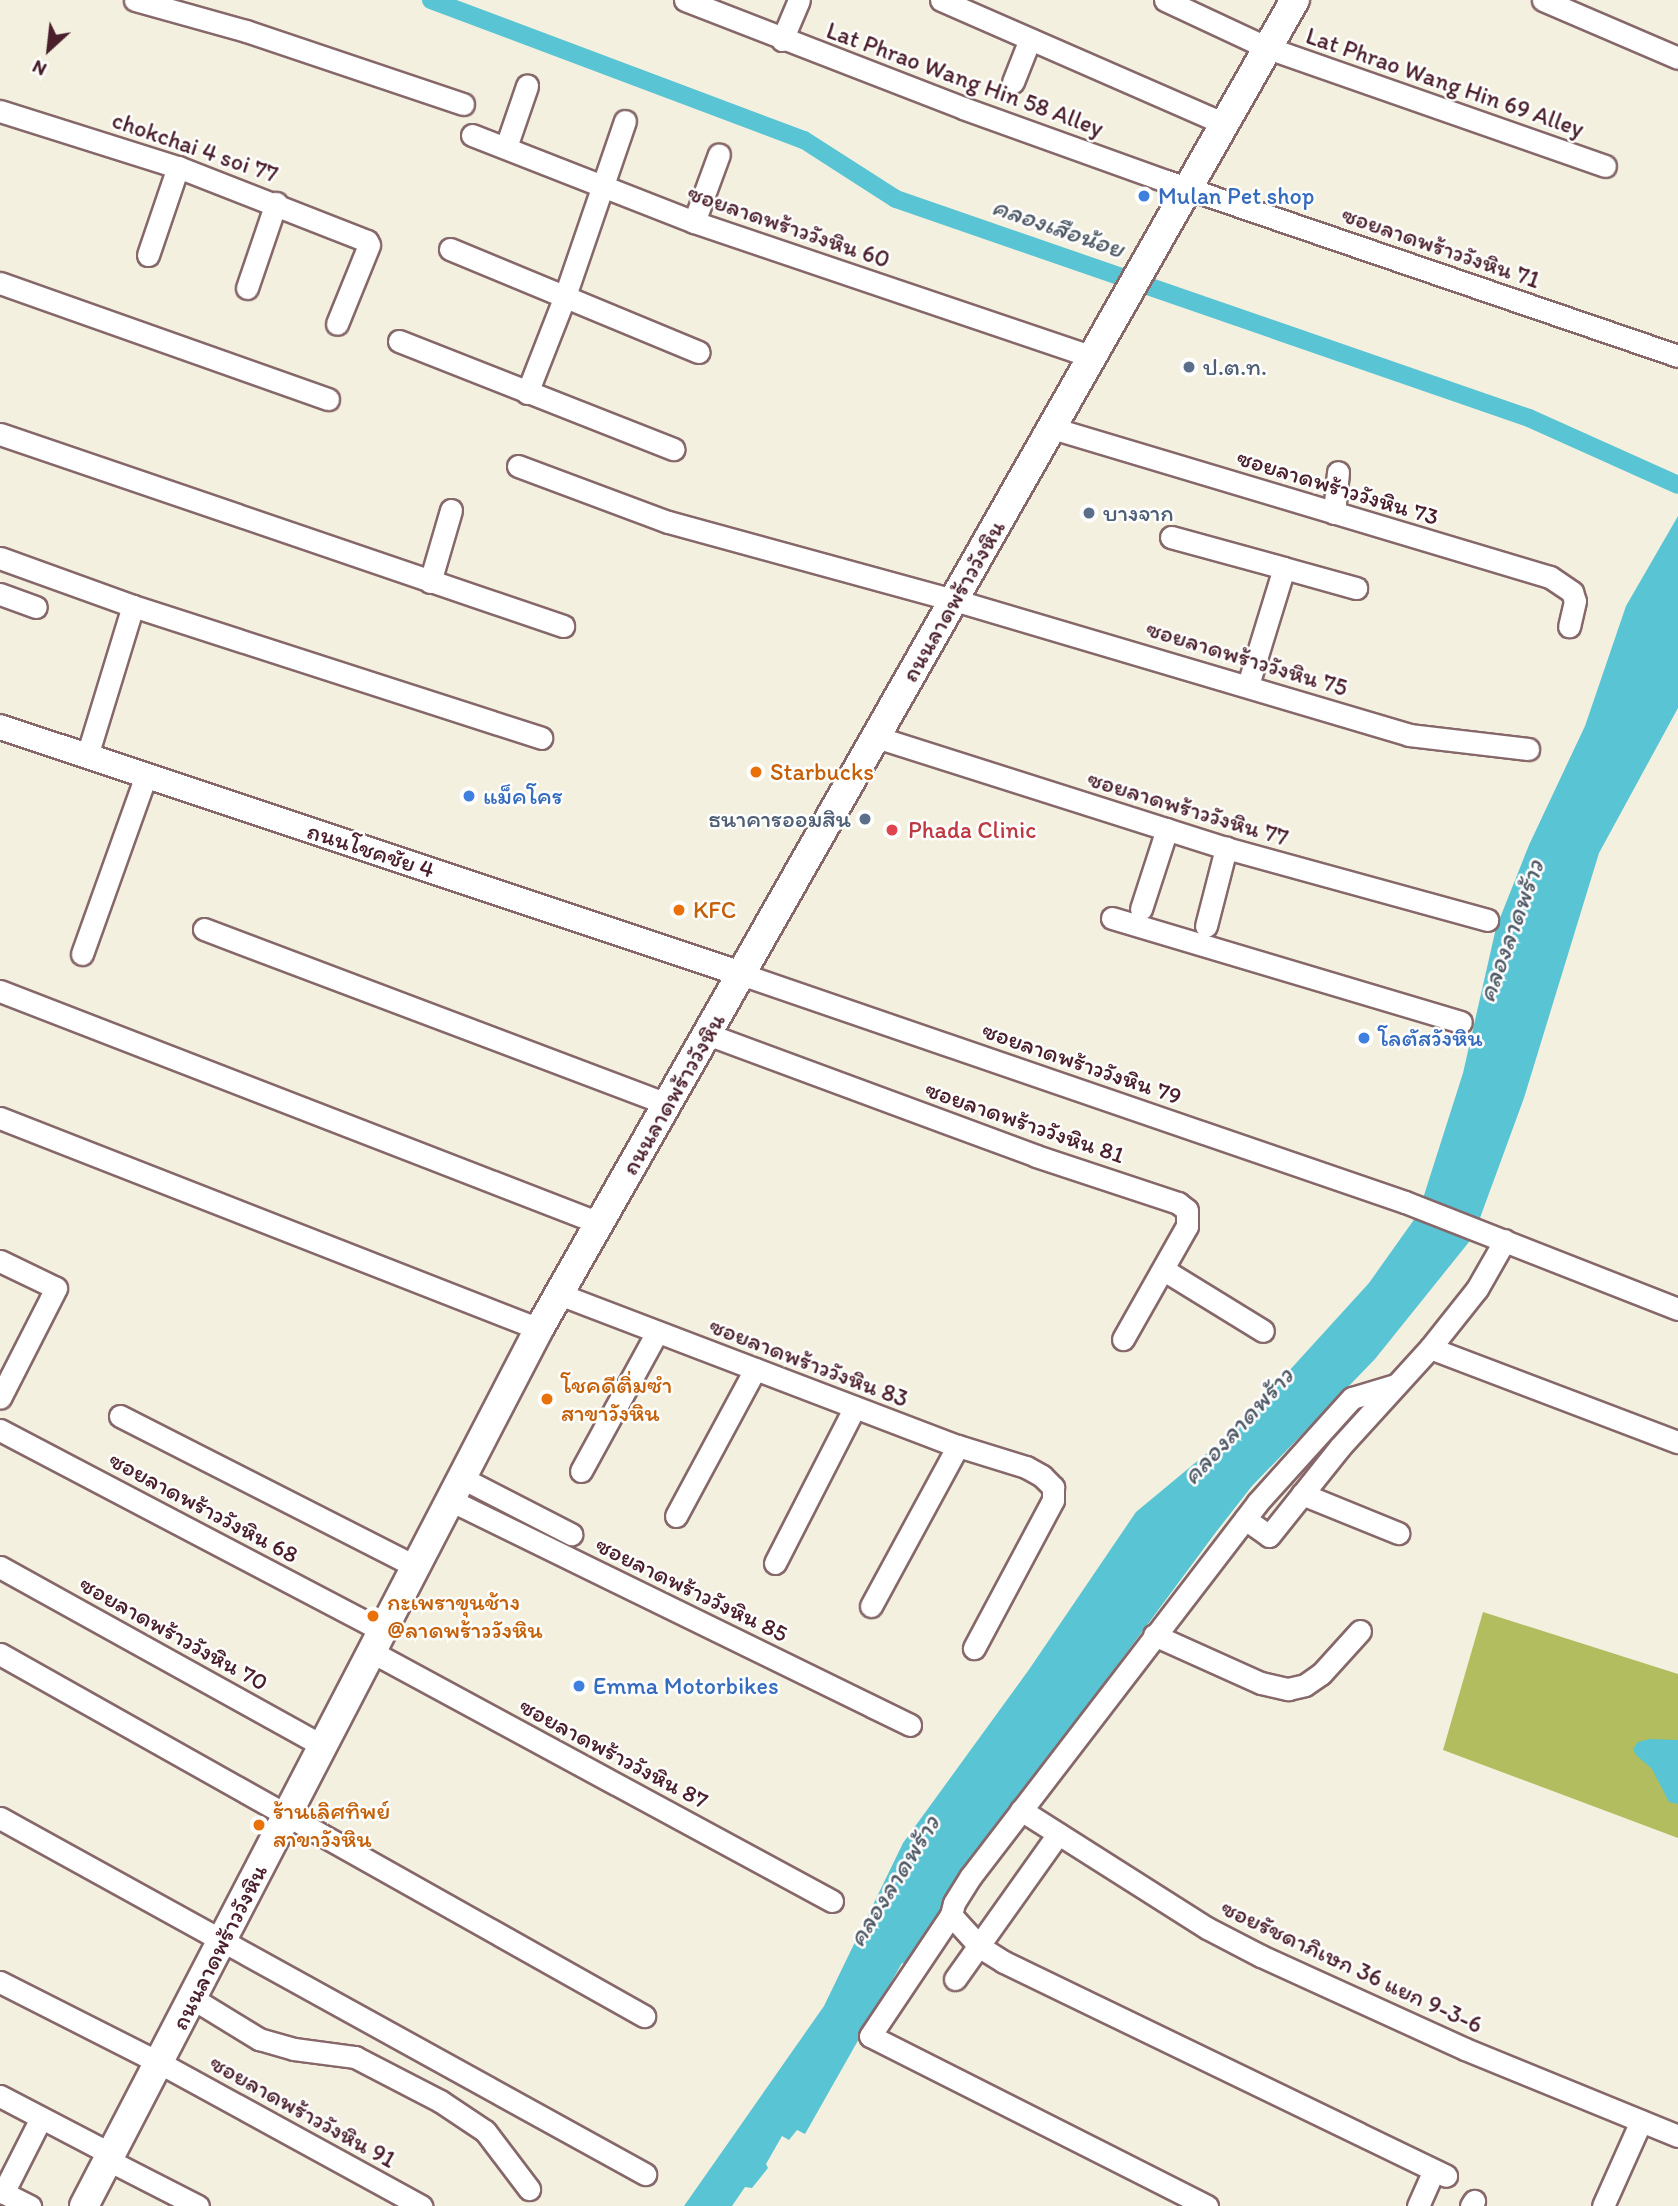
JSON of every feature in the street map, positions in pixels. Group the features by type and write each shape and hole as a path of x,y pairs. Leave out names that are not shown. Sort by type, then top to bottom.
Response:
{"main road":[{"name":"ถนนลาดพร้าววังหิน","path":"84,2206 539,1329 1295,0"}],"street":[{"path":"135,0 246,31 464,104"},
{"name":"Lat Phrao Wang Hin 58 Alley","path":"685,0 782,40 1188,188"},
{"path":"782,40 799,0"},
{"path":"942,0 1225,124"},
{"name":"Lat Phrao Wang Hin 69 Alley","path":"1165,0 1268,48 1605,166"},
{"path":"1544,0 1678,58"},
{"path":"1013,82 1030,39"},
{"path":"506,147 527,86"},
{"name":"chokchai 4 soi 77","path":"0,111 178,167 276,203 369,242 337,324"},
{"path":"527,393 565,296 625,121"},
{"name":"ซอยลาดพร้าววังหิน 60","path":"472,135 694,222 1092,357"},
{"path":"694,222 719,154"},
{"path":"148,255 178,167"},
{"name":"ซอยลาดพร้าววังหิน 71","path":"1188,188 1678,356"},
{"path":"247,288 276,203"},
{"path":"450,249 699,352"},
{"path":"0,283 328,399"},
{"path":"399,341 673,449"},
{"name":"ซอยลาดพร้าววังหิน 73","path":"1052,428 1550,577 1572,592 1575,601 1569,626"},
{"path":"0,435 564,626"},
{"name":"ซอยลาดพร้าววังหิน 75","path":"519,466 668,522 954,600 1248,685 1409,735 1528,748"},
{"path":"1334,513 1338,472"},
{"path":"430,582 451,510"},
{"path":"1171,537 1356,588"},
{"path":"0,558 133,606 541,738"},
{"path":"1248,685 1284,568"},
{"path":"0,594 36,607"},
{"path":"87,756 133,606"},
{"name":"ถนนโชคชัย 4","path":"0,727 741,974"},
{"name":"ซอยลาดพร้าววังหิน 77","path":"876,737 1226,848 1487,920"},
{"path":"82,954 146,775"},
{"path":"1141,909 1167,829"},
{"path":"1206,926 1226,848"},
{"path":"1112,918 1461,1023"},
{"path":"204,929 667,1104"},
{"name":"ซอยลาดพร้าววังหิน 79","path":"741,974 1405,1202 1678,1309"},
{"path":"0,990 599,1223"},
{"name":"ซอยลาดพร้าววังหิน 81","path":"707,1034 1036,1156 1178,1203 1187,1210 1187,1226 1123,1339"},
{"path":"0,1118 539,1329"},
{"path":"1245,1519 1269,1536 1395,1385 1430,1348 1477,1289 1505,1240"},
{"path":"0,1261 56,1288 0,1398"},
{"path":"1164,1270 1263,1331"},
{"name":"ซอยลาดพร้าววังหิน 83","path":"559,1294 958,1446 1026,1467 1042,1476 1053,1487 1053,1500 974,1648"},
{"path":"581,1471 657,1332"},
{"path":"1430,1348 1678,1442"},
{"path":"676,1516 755,1369"},
{"path":"1207,2206 870,2036 951,1915 954,1903 971,1876 1245,1519 1292,1462 1352,1398 1395,1385"},
{"path":"775,1563 855,1407"},
{"path":"120,1416 416,1567"},
{"name":"ซอยลาดพร้าววังหิน 68","path":"0,1430 377,1641"},
{"path":"871,1606 958,1446"},
{"path":"456,1489 571,1534"},
{"name":"ซอยลาดพร้าววังหิน 85","path":"456,1489 910,1725"},
{"path":"1302,1494 1398,1533"},
{"name":"ซอยลาดพร้าววังหิน 70","path":"0,1567 323,1746"},
{"path":"1154,1635 1261,1683 1288,1689 1306,1685 1321,1674 1360,1631"},
{"name":"ซอยลาดพร้าววังหิน 87","path":"377,1641 832,1901"},
{"path":"0,1654 643,2016"},
{"name":"ซอยรัชดาภิเษก 36 แยก 9-3-6","path":"1021,1810 1198,1923 1261,1956 1465,2049 1678,2136"},
{"path":"0,1818 645,2174"},
{"path":"955,1979 981,1947 1058,1834"},
{"path":"951,1915 981,1947 1004,1962 1438,2178 1418,2206"},
{"name":"ซอยลาดพร้าววังหิน 91","path":"0,1982 160,2063 421,2206"},
{"path":"192,1998 259,2039 293,2049 355,2057 440,2101 485,2131 529,2189"},
{"path":"0,2096 198,2206"},
{"path":"30,2206 2,2192 41,2118"},
{"path":"1603,2206 1641,2121"}],"green space":[{"path":"1483,1612 1678,1674 1678,1838 1443,1750"}],"water":[{"name":"คลองลาดพร้าว","path":"1678,516 1678,708 1599,853 1524,1098 1473,1237 1375,1359 1252,1486 1216,1532 953,1887 909,1965 902,1963 805,2134 797,2130 789,2140 782,2136 766,2164 768,2168 752,2188 745,2187 732,2206 684,2206 824,2006 903,1843 1028,1671 1136,1512 1236,1429 1369,1283 1418,1214 1463,1073 1496,928 1529,845 1585,726 1626,606"},
{"path":"1650,1739 1678,1740 1678,1804 1669,1802 1652,1769 1633,1749 1638,1742"}],"waterway":[{"name":"คลองเสือน้อย","path":"431,0 804,140 896,199 1529,418 1678,485"}],"place":[{"name":"Mulan Pet shop","path":"1144,196"},
{"name":"ป.ต.ท.","path":"1189,367"},
{"name":"บางจาก","path":"1089,513"},
{"name":"Starbucks","path":"756,772"},
{"name":"แม็คโคร","path":"469,796"},
{"name":"ธนาคารออมสิน","path":"865,819"},
{"name":"Phada Clinic","path":"892,830"},
{"name":"KFC","path":"679,910"},
{"name":"โลตัสวังหิน","path":"1364,1038"},
{"name":"โชคดีติ่มซำ สาขาวังหิน","path":"547,1399"},
{"name":"กะเพราขุนช้าง @ลาดพร้าววังหิน","path":"373,1616"},
{"name":"Emma Motorbikes","path":"579,1686"},
{"name":"ร้านเลิศทิพย์ สาขาวังหิน","path":"259,1825"}]}
